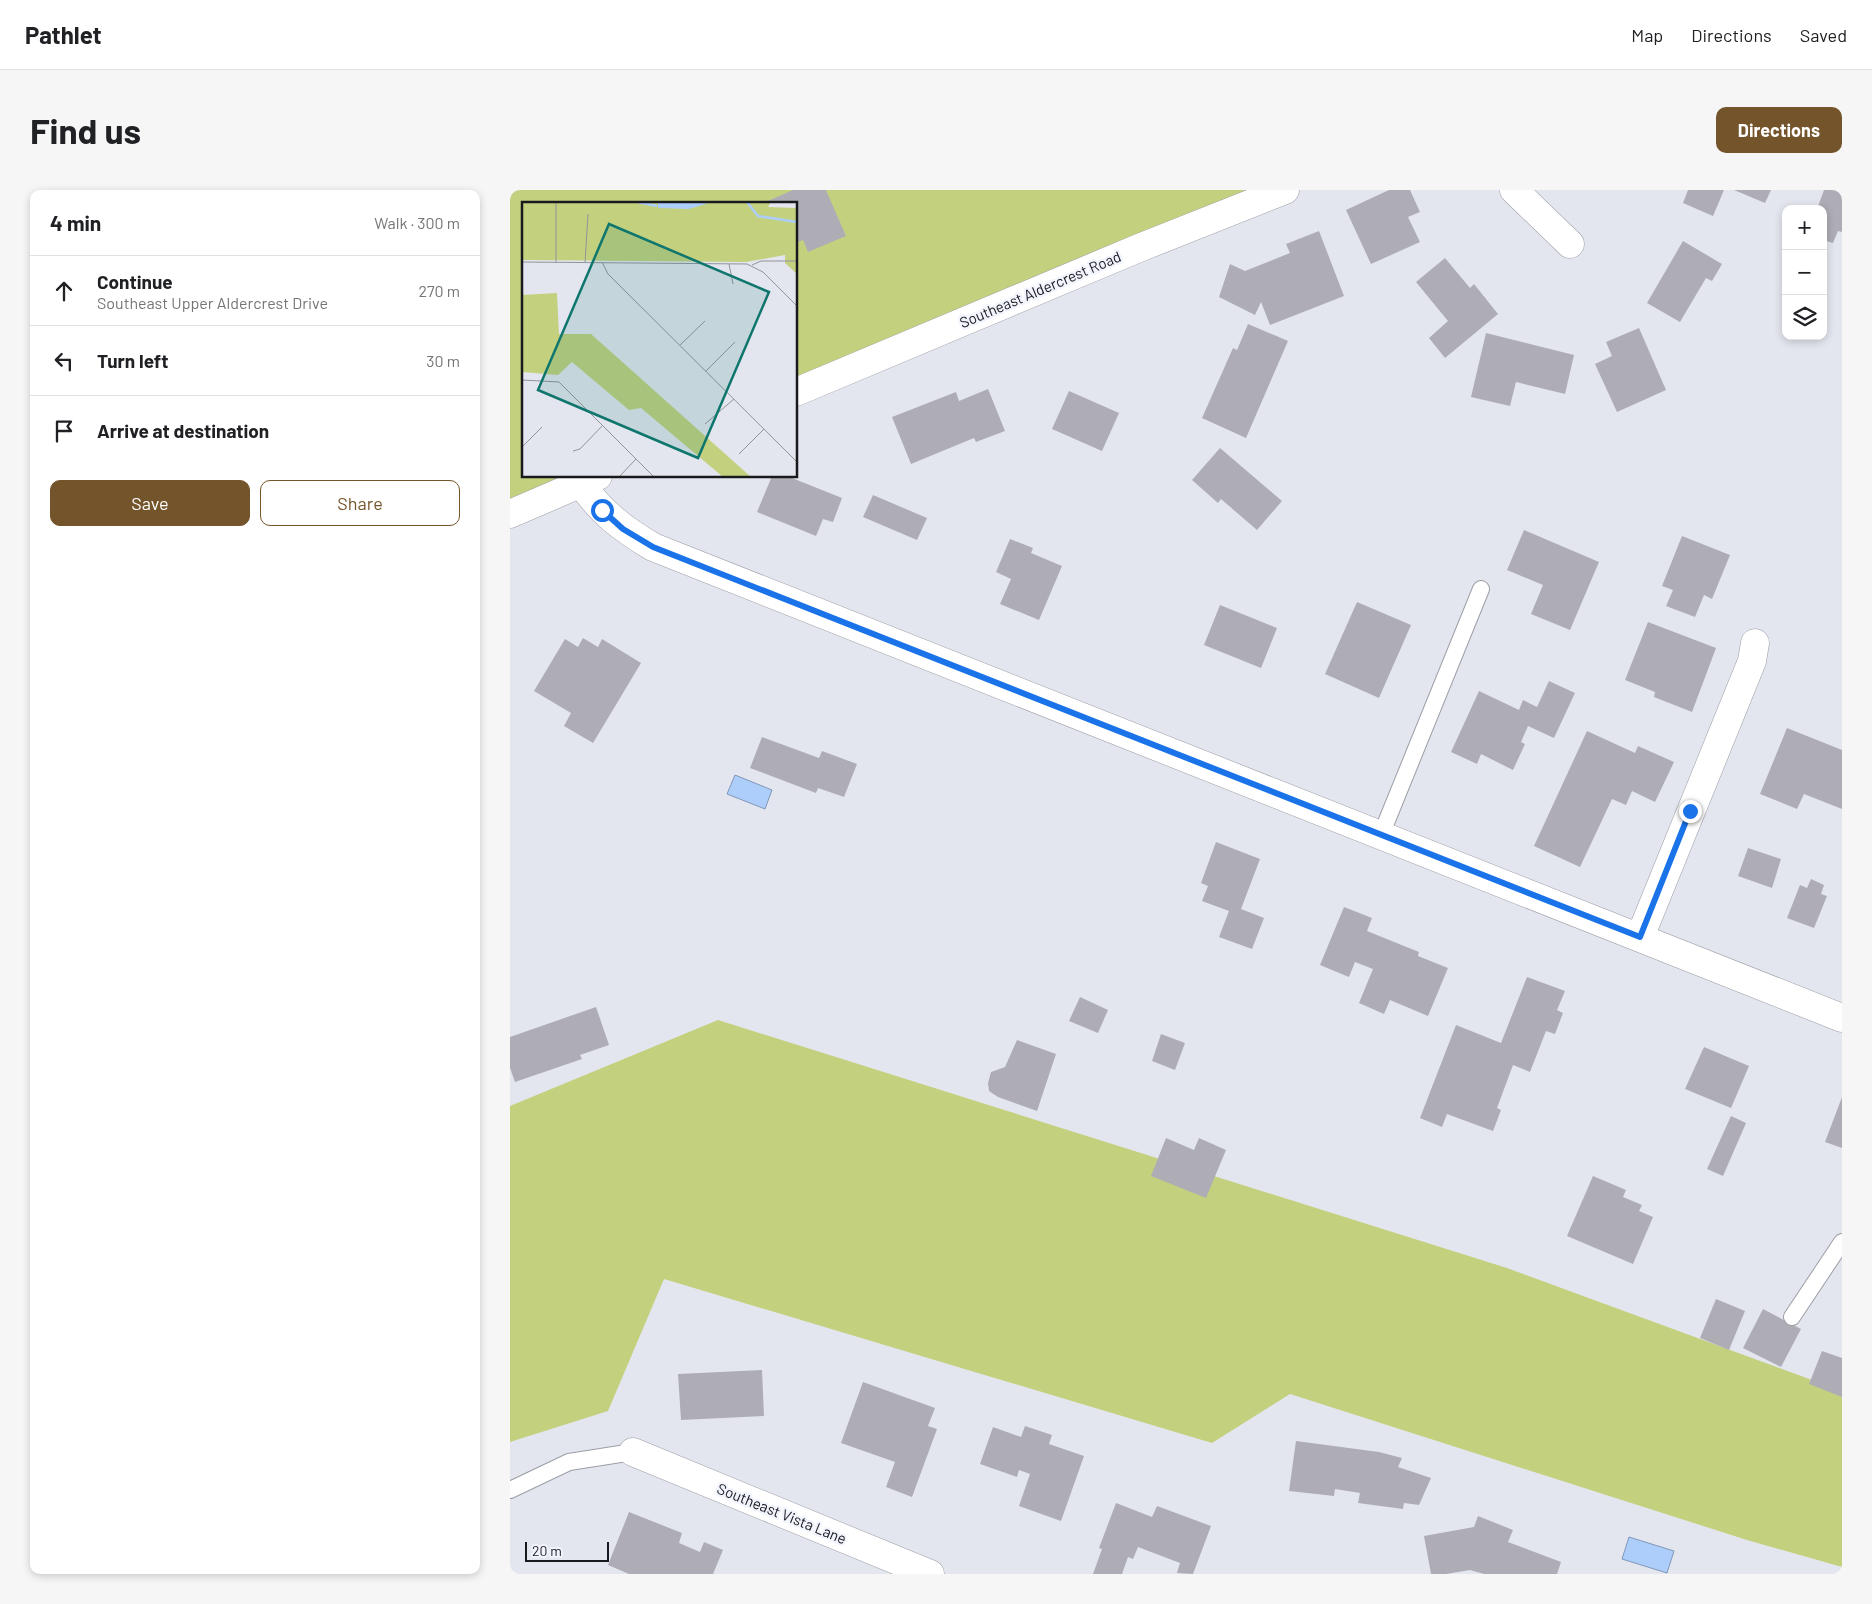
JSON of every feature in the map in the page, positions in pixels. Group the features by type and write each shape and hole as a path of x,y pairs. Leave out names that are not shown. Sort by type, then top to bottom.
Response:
{"street":[{"name":"Southeast Aldercrest Road","path":"798,391 1139,248 1286,190"},
{"path":"1514,190 1570,244"},
{"path":"510,514 589,480 592,500 623,529 653,547 1842,1018"},
{"path":"1640,937 1752,661 1755,643"},
{"name":"Southeast Vista Lane","path":"632,1452 930,1574"}],"lane":[{"path":"1381,834 1481,589"},
{"path":"1792,1317 1842,1242"},
{"path":"510,1490 570,1462 632,1452"}],"green space":[{"path":"510,190 1258,190 798,381 798,202 522,202 522,478 565,478 510,501"},
{"path":"718,1020 1507,1268 1842,1391 1842,1567 1747,1540 1290,1394 1212,1443 664,1279 608,1411 510,1442 510,1106"}],"water":[{"path":"735,775 772,790 765,809 727,794"},
{"path":"1629,1537 1674,1551 1667,1573 1622,1559"}],"building":[{"path":"793,190 826,190 846,236 808,252 803,240 798,242 798,202 766,202"},
{"path":"1389,190 1410,190 1420,212 1408,217 1420,242 1371,264 1346,210"},
{"path":"1688,190 1724,190 1713,216 1683,203"},
{"path":"1734,190 1771,190 1765,203"},
{"path":"1824,190 1842,190 1842,232 1838,231 1833,243 1827,241 1827,205 1818,205"},
{"path":"1319,231 1344,296 1270,325 1261,302 1255,315 1219,297 1230,264 1245,271 1290,253 1286,244"},
{"path":"1683,241 1722,264 1712,281 1706,278 1680,322 1647,303"},
{"path":"1445,258 1470,288 1474,284 1498,314 1445,358 1429,338 1448,321 1416,282"},
{"path":"1248,324 1288,341 1246,438 1202,418 1233,348 1237,350"},
{"path":"1639,328 1666,390 1617,412 1595,364 1612,356 1606,342"},
{"path":"1486,333 1574,355 1565,394 1516,382 1510,406 1471,397"},
{"path":"988,389 1005,431 976,442 974,438 911,464 892,417 956,392 959,401"},
{"path":"1069,391 1119,413 1102,451 1052,429"},
{"path":"1220,448 1282,501 1257,530 1221,499 1218,503 1192,480"},
{"path":"771,478 792,478 842,498 833,522 823,519 816,536 757,512"},
{"path":"873,495 927,518 917,540 863,517"},
{"path":"1524,530 1599,562 1570,630 1531,614 1543,585 1507,570"},
{"path":"1682,536 1730,555 1712,599 1704,595 1695,617 1666,606 1673,590 1662,586"},
{"path":"1010,539 1033,548 1031,553 1062,566 1039,620 1000,604 1011,579 996,572"},
{"path":"1357,602 1411,625 1379,698 1325,674"},
{"path":"1220,605 1277,628 1261,668 1204,645"},
{"path":"1648,622 1716,648 1692,712 1654,697 1655,692 1625,680"},
{"path":"583,638 598,647 602,639 641,663 593,743 564,726 571,713 534,691 565,639 578,647"},
{"path":"1549,681 1575,693 1554,738 1528,726 1521,742 1525,744 1513,770 1481,754 1477,764 1451,752 1479,691 1519,710 1523,700 1537,707"},
{"path":"1787,728 1842,750 1842,809 1804,794 1797,809 1760,794"},
{"path":"1587,731 1635,753 1638,746 1674,762 1655,802 1632,791 1626,805 1612,799 1580,867 1534,846"},
{"path":"762,737 819,758 822,751 857,764 844,797 818,788 816,793 750,768"},
{"path":"1216,842 1260,859 1241,909 1264,918 1252,949 1219,937 1229,911 1202,901 1208,886 1201,883"},
{"path":"1748,848 1781,859 1772,888 1738,876"},
{"path":"1811,879 1824,885 1821,894 1827,896 1814,928 1787,918 1800,885 1807,888"},
{"path":"1344,907 1372,918 1367,931 1419,952 1418,956 1448,968 1428,1016 1390,1000 1384,1014 1359,1003 1373,969 1355,962 1349,977 1320,965"},
{"path":"1527,977 1565,991 1557,1010 1563,1013 1555,1034 1546,1031 1530,1072 1513,1065 1497,1108 1501,1110 1493,1131 1447,1114 1442,1127 1420,1118 1456,1025 1501,1043"},
{"path":"1080,997 1108,1010 1098,1033 1069,1021"},
{"path":"596,1007 609,1045 580,1055 582,1059 515,1082 510,1068 510,1037"},
{"path":"1161,1034 1185,1043 1175,1070 1152,1061"},
{"path":"1017,1040 1056,1054 1037,1111 998,1097 989,1091 988,1083 991,1072 1005,1067"},
{"path":"1704,1047 1749,1066 1731,1108 1685,1089"},
{"path":"1842,1097 1842,1148 1825,1142"},
{"path":"1731,1116 1746,1123 1723,1176 1707,1169"},
{"path":"1166,1138 1194,1150 1199,1138 1226,1150 1206,1198 1151,1176"},
{"path":"1593,1176 1626,1190 1623,1197 1642,1205 1639,1211 1653,1217 1633,1264 1567,1236"},
{"path":"1716,1299 1745,1311 1729,1350 1700,1338"},
{"path":"1763,1309 1801,1329 1781,1367 1743,1348"},
{"path":"1822,1351 1842,1358 1842,1397 1809,1384"},
{"path":"762,1370 764,1416 681,1420 678,1374"},
{"path":"863,1382 935,1408 928,1426 937,1429 912,1497 886,1487 895,1462 841,1443"},
{"path":"1025,1426 1052,1435 1049,1444 1084,1456 1061,1521 1019,1506 1030,1474 1019,1470 1017,1477 980,1464 993,1427 1021,1437"},
{"path":"1296,1441 1379,1452 1402,1458 1398,1467 1431,1478 1419,1505 1404,1503 1403,1509 1358,1503 1360,1493 1335,1489 1334,1496 1289,1491"},
{"path":"1116,1503 1152,1517 1157,1506 1211,1526 1193,1574 1177,1573 1180,1563 1138,1547 1133,1559 1128,1557 1122,1574 1093,1574 1102,1549 1099,1548"},
{"path":"629,1512 682,1533 679,1543 700,1552 704,1542 723,1550 713,1574 629,1574 608,1565"},
{"path":"1478,1516 1513,1530 1508,1542 1561,1562 1557,1574 1484,1574 1470,1570 1446,1574 1431,1574 1424,1536 1474,1527"}],"route":[{"path":"602,510 623,529 653,547 1640,937 1690,811"}]}
